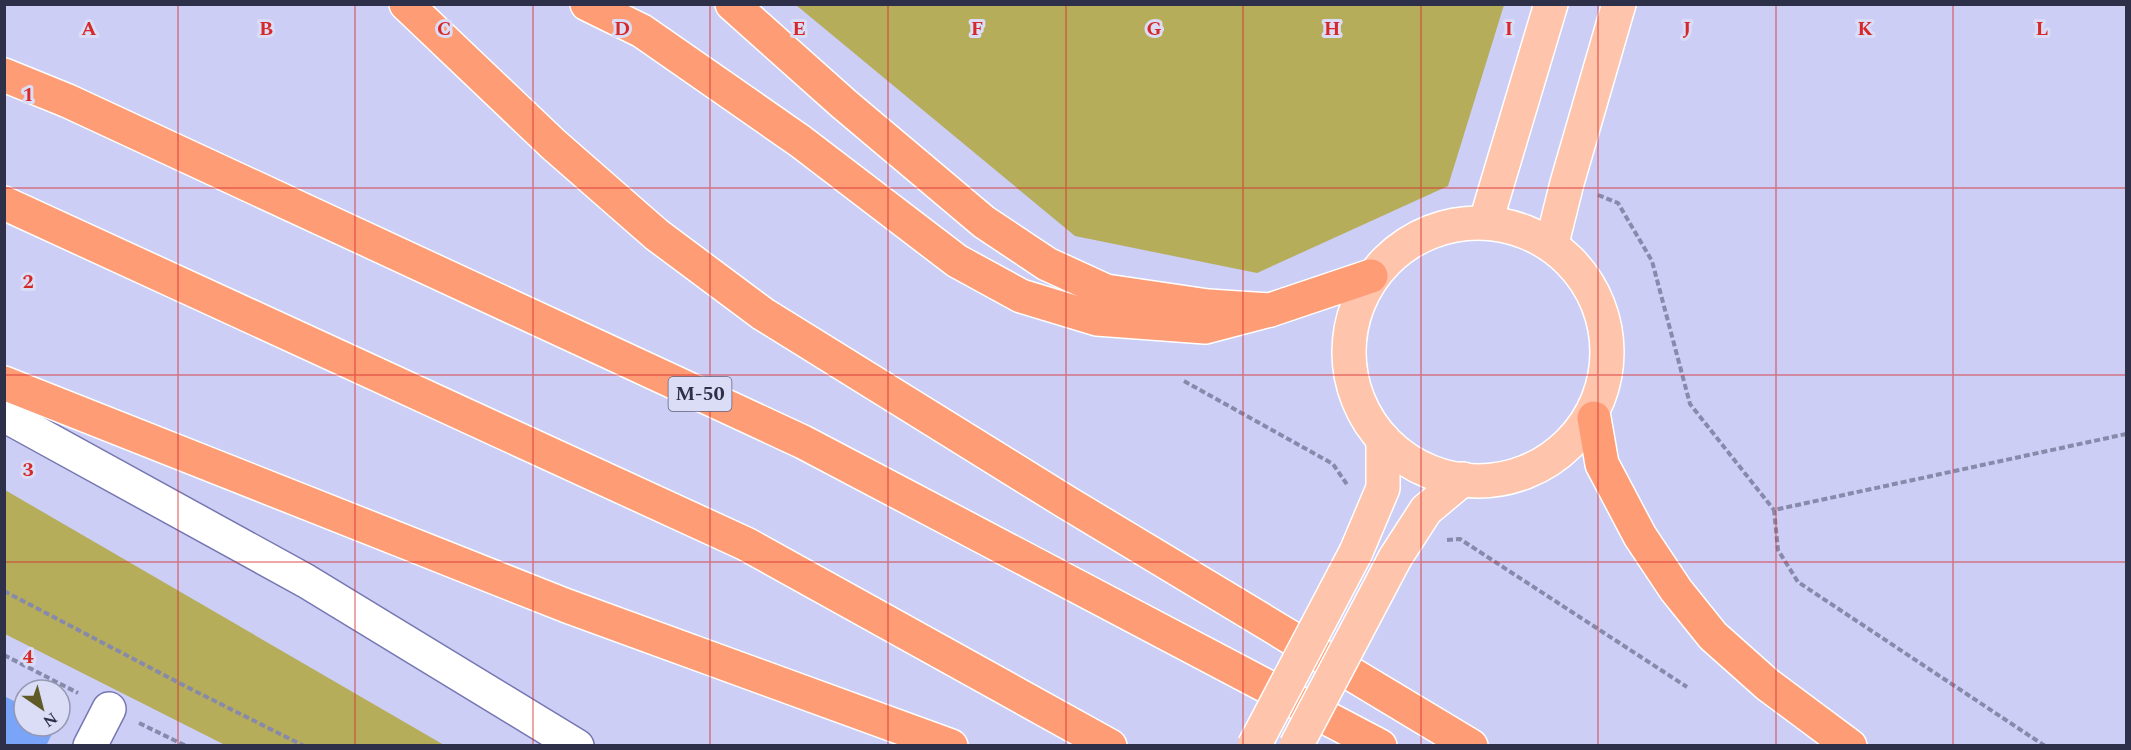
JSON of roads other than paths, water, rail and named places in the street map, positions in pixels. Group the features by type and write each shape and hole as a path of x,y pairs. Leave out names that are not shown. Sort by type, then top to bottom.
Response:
{"highway":[{"path":"406,4 553,144 657,235 763,314 1076,508 1471,746"},
{"path":"587,4 642,31 800,141 957,261 1021,296 1096,319 1205,327 1270,310 1371,276"},
{"path":"732,4 844,104 984,222 1047,264 1106,291 1208,306 1270,310"},
{"name":"M-50","path":"4,75 68,101 803,442 1380,746"},
{"path":"4,203 746,544 1110,746"},
{"path":"4,383 567,606 951,746"},
{"path":"1594,418 1602,464 1640,536 1676,590 1713,636 1768,685 1850,746"}],"main road":[{"path":"1486,221 1551,4"},
{"path":"1552,243 1619,4"},
{"path":"1486,221 1552,243 1598,296 1609,365 1594,418 1542,466 1482,483 1422,470 1399,456 1370,425 1352,386 1348,343 1371,276 1429,230 1486,221"},
{"path":"1254,746 1356,552 1383,488 1383,439"},
{"path":"1296,746 1395,558 1426,510 1463,479"}],"street":[{"path":"4,415 306,581 577,746"},
{"path":"90,746 109,709"}]}
